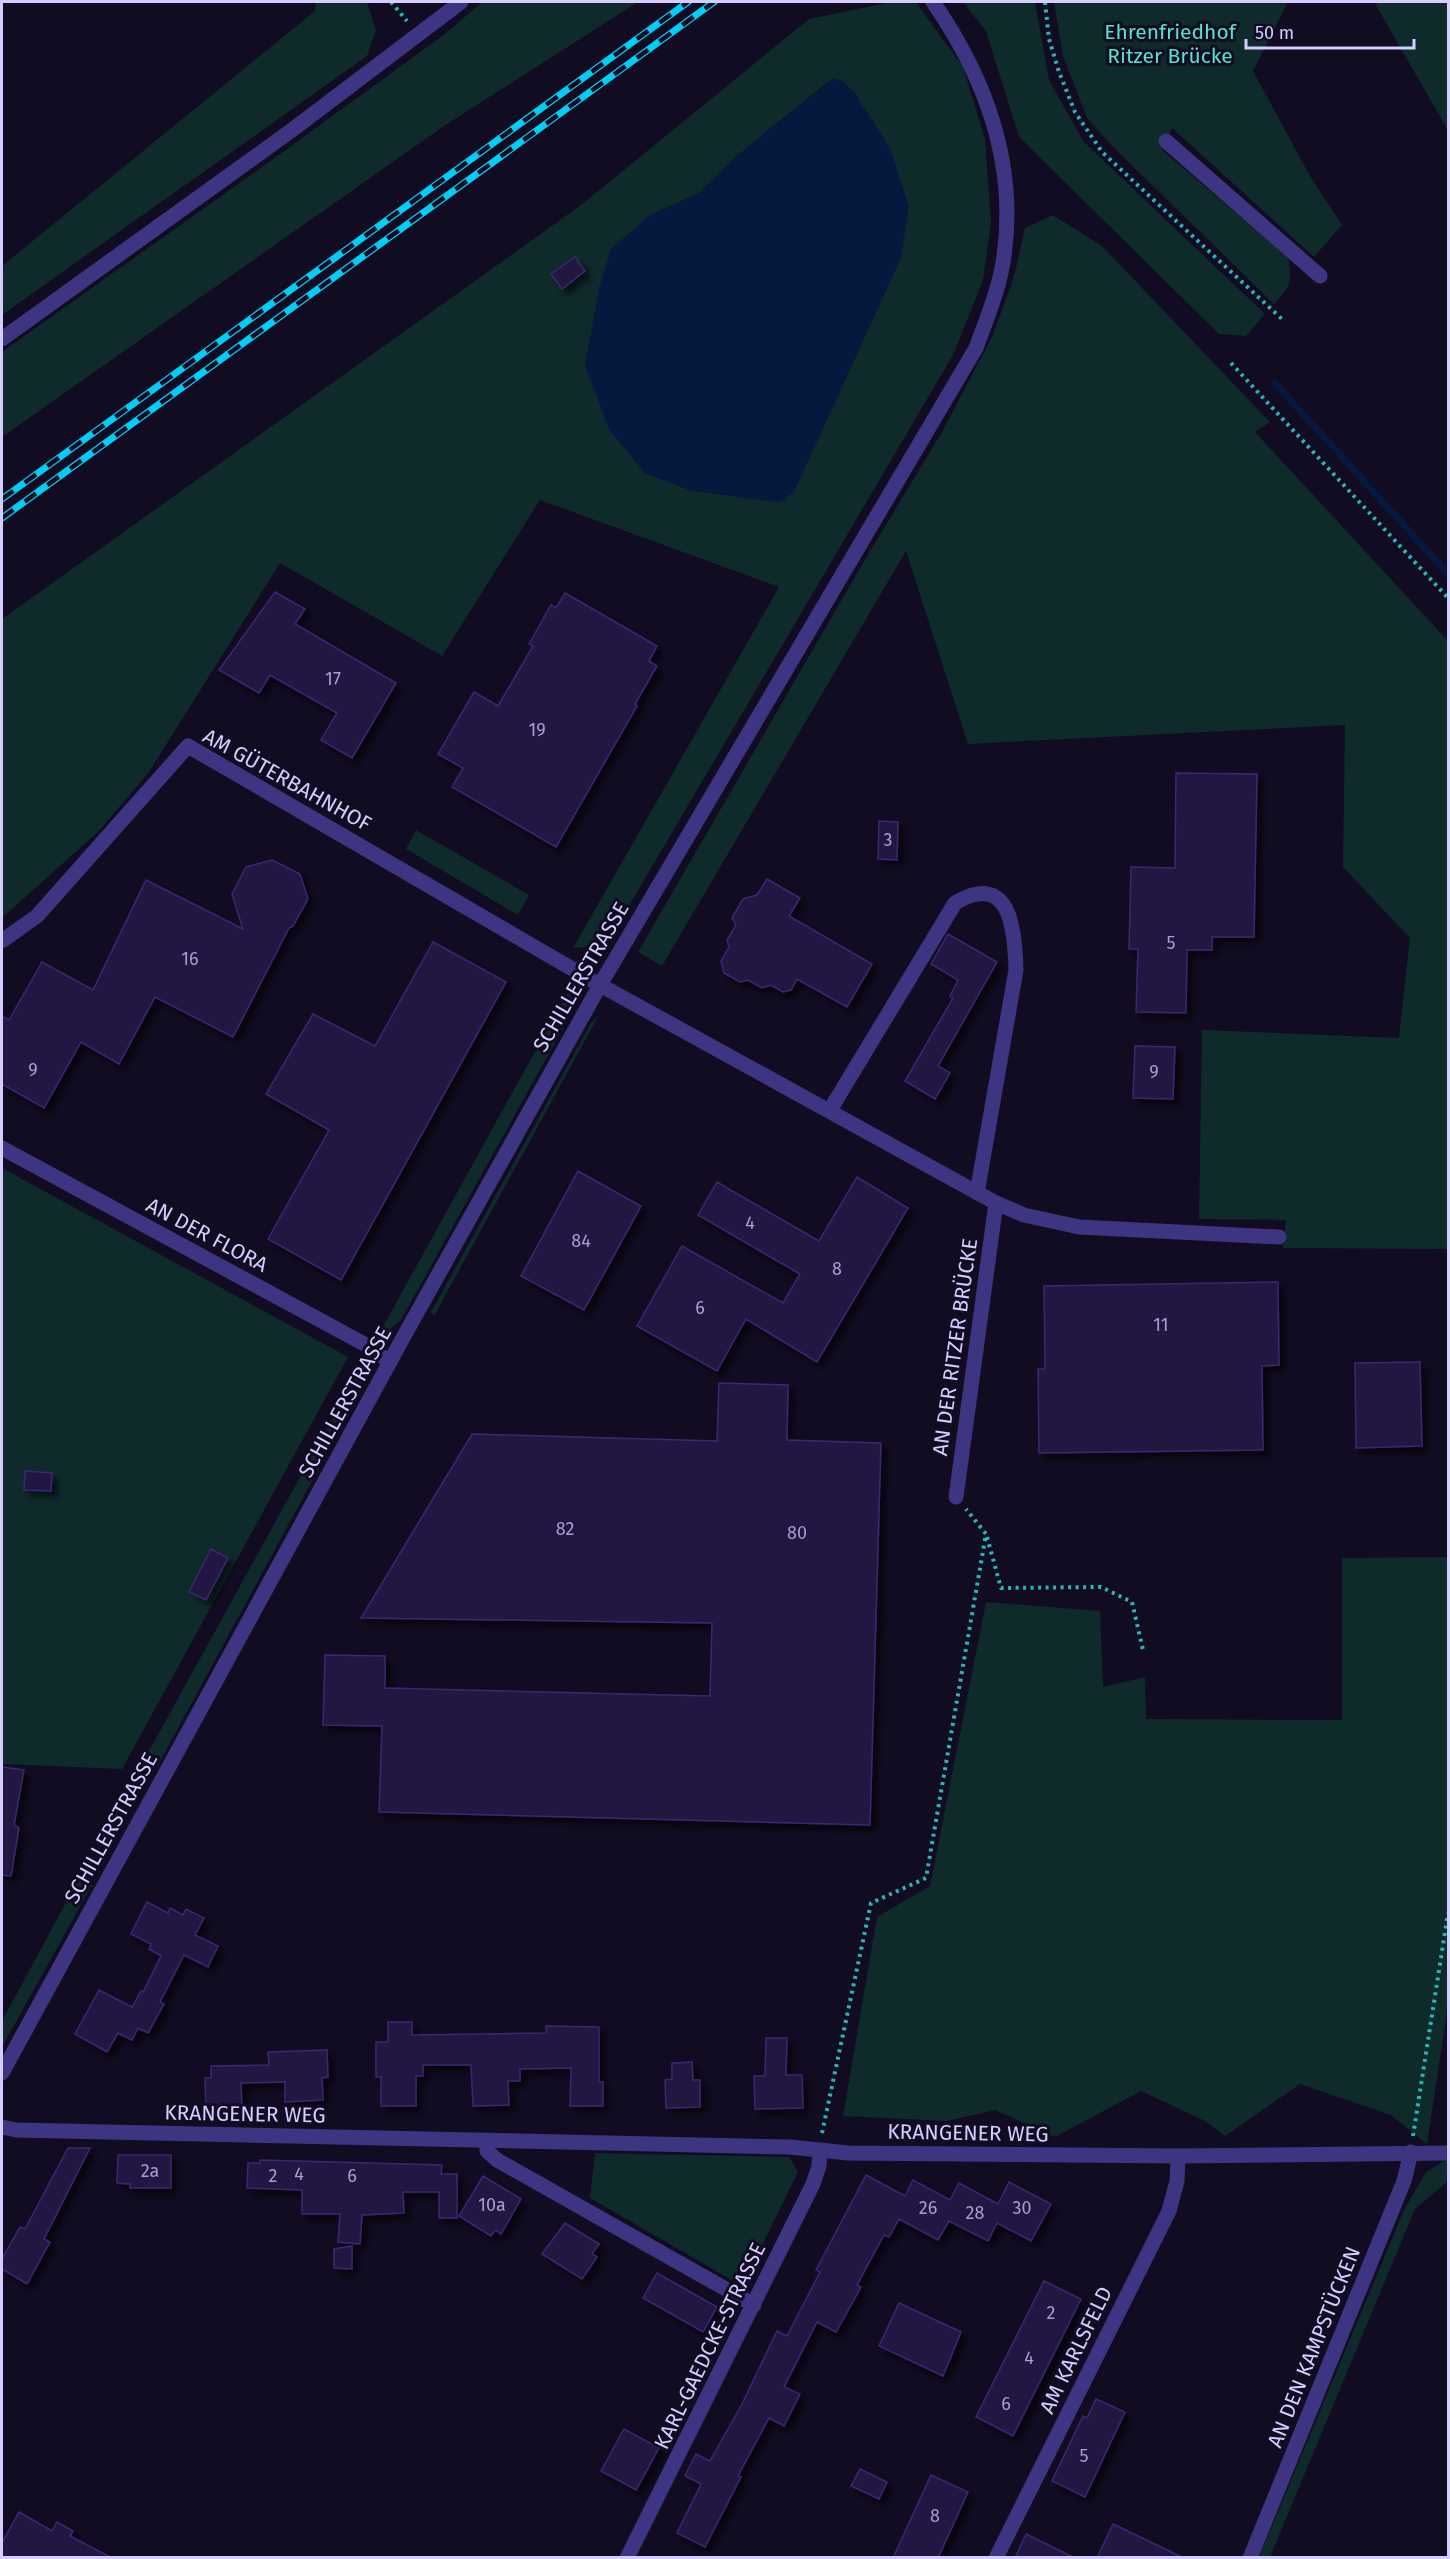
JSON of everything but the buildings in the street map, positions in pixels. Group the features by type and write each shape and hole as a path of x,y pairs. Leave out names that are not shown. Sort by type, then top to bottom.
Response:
{"street":[{"path":"2,339 292,130 461,2"},
{"name":"SCHILLERSTRASSE","path":"2,2073 390,1362 600,985 976,348 993,302 1004,258 1007,189 1000,142 987,101 970,61 933,2"},
{"path":"1166,141 1320,276"},
{"name":"AM GÜTERBAHNHOF","path":"2,941 37,916 188,746 600,985"},
{"path":"830,1110 955,903 967,896 981,894 996,898 1007,908 1015,934 1016,970 977,1192"},
{"path":"600,985 996,1203 1024,1215 1079,1227 1279,1237"},
{"name":"AN DER FLORA","path":"2,1148 366,1345 390,1362"},
{"name":"AN DER RITZER BRÜCKE","path":"956,1497 996,1203"},
{"name":"KRANGENER WEG","path":"2,2127 16,2130 487,2140 820,2150 848,2153 1178,2156 1411,2151 1449,2153"},
{"path":"487,2140 487,2151 497,2160 754,2305"},
{"name":"KARL-GAEDCKE-STRASSE","path":"627,2558 813,2184 819,2166 820,2150"},
{"name":"AN DEN KAMPSTÜCKEN","path":"1250,2558 1404,2181 1411,2151"},
{"name":"AM KARLSFELD","path":"996,2558 1169,2211 1177,2181 1178,2156"}],"path":[{"path":"1045,2 1049,39 1059,72 1075,112 1102,152 1140,190 1283,320"},
{"path":"1231,363 1449,598"},
{"path":"956,1497 986,1534 1001,1588 1101,1587 1132,1602 1143,1650"},
{"path":"820,2150 871,1903 926,1878 986,1534"},
{"path":"1411,2151 1449,1913"}],"green space":[{"path":"316,2 367,2 376,30 367,56 2,315 2,266 315,11"},
{"path":"482,2 638,2 444,126 2,437 2,352 445,34"},
{"path":"891,2 916,2 963,67 985,139 991,223 983,280 953,355 610,938 592,946 573,948 779,587 540,500 442,656 280,563 149,772 99,831 2,918 2,619 581,205 809,19","holes":["829,81 854,92 866,113 901,257 795,489 791,494 776,502 690,490 645,473 650,215 698,194 737,156"]},
{"path":"963,2 1035,2 1049,80 1084,142 1265,314 1246,336 1219,334 1019,137 986,31"},
{"name":"Ehrenfriedhof Ritzer Brücke","path":"1054,2 1288,2 1253,71 1310,176 1342,225 1314,257 1172,128 1162,150 1288,257 1289,283 1274,304 1113,147 1087,118 1063,56"},
{"path":"1374,2 1448,2 1448,131 1441,118"},
{"path":"1053,215 1102,246 1270,422 1255,432 1448,641 1448,1249 1283,1248 1286,1220 1199,1219 1202,1030 1399,1038 1410,938 1343,867 1345,725 968,744 906,551 662,966 638,952 863,563 942,432 992,337 1014,277 1025,228"},
{"path":"416,830 529,895 518,915 406,849"},
{"path":"569,990 572,1012 401,1320 389,1330 380,1332"},
{"path":"599,1015 434,1316 431,1312 591,1023"},
{"path":"2,1168 348,1357 122,1769 2,1764"},
{"path":"363,1363 366,1372 361,1391 157,1767 144,1760"},
{"path":"1448,1557 1448,2005 1427,2144 1391,2115 1300,2084 1225,2136 1205,2121 1141,2091 1055,2137 995,2110 947,2121 843,2116 877,1917 930,1886 986,1602 1100,1611 1103,1687 1145,1677 1146,1719 1342,1720 1342,1558"},
{"path":"82,1873 91,1878 92,1885 2,2047 2,2021"},
{"path":"595,2153 789,2157 798,2172 742,2286 590,2198"},
{"path":"1448,2161 1448,2181 1415,2209 1270,2557 1259,2557 1404,2210 1426,2172"}],"water":[{"path":"834,78 842,81 854,92 890,148 909,207 901,257 795,489 785,500 777,502 690,490 645,473 610,431 585,366 599,288 611,249 650,215 698,194 737,156"}],"waterway":[{"path":"1275,383 1448,574"}],"railway":[{"path":"2,499 688,2"},
{"path":"2,518 714,2"}]}
